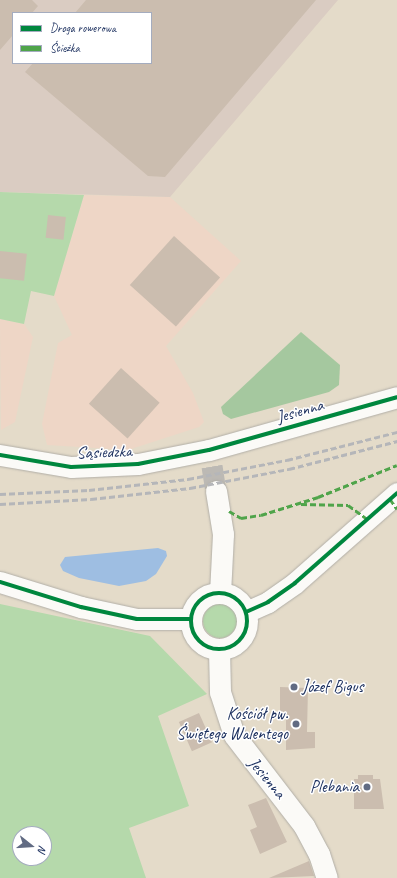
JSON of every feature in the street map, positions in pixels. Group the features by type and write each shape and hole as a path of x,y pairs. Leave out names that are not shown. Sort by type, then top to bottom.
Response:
{"street":[{"name":"Jesienna","path":"211,458 397,397"},
{"name":"Sąsiedzka","path":"0,455 71,467 138,464 211,458"},
{"path":"216,491 223,534 220,593"},
{"path":"246,612 268,602 295,583 397,493"},
{"path":"0,582 81,607 137,619 190,619"},
{"path":"220,593 236,599 246,612 246,630 242,638 219,650 206,646 195,637 190,619 197,603 220,593"},
{"name":"Jesienna","path":"219,650 220,692 234,736 304,826 319,854 327,878"}],"shaded area":[{"path":"0,0 338,0 170,197 0,192"},
{"path":"84,195 170,197 241,261 166,346 193,393 204,422 199,427 128,450 47,445 42,424 58,343 72,335 54,296"},
{"path":"0,319 24,324 33,337 15,422 1,430"}],"green space":[{"path":"0,192 84,195 54,296 31,291 24,324 0,319"},
{"path":"301,332 340,365 339,385 329,392 231,419 223,414 221,407"},
{"path":"0,604 150,636 207,694 158,716 189,806 129,828 146,878 0,878"},
{"path":"220,604 232,609 237,621 232,633 220,638 208,633 203,621 208,609"}],"water":[{"path":"158,548 166,551 167,556 156,574 146,581 119,586 79,578 63,571 60,565 65,557"}],"building":[{"path":"0,0 32,0 38,6 33,12 12,12 12,36 0,50"},
{"path":"86,0 316,0 165,177 148,176 25,72 32,64 152,64 152,12 76,12"},
{"path":"48,215 66,217 63,240 46,238"},
{"path":"174,236 220,277 176,327 130,285"},
{"path":"0,251 27,254 24,281 0,278"},
{"path":"121,368 160,403 128,438 89,404"},
{"name":"Kościół pw. Świętego Walentego","path":"280,687 308,688 307,732 315,732 315,748 286,750 286,716 280,716"},
{"path":"199,713 212,742 192,751 179,722"},
{"name":"Plebania","path":"358,775 373,775 373,779 380,779 384,809 354,809 354,779 358,779"},
{"path":"266,798 287,842 260,854 250,830 257,827 248,805"},
{"path":"309,861 314,876 269,878"}],"tunnel":[{"path":"212,466 216,491"}],"railway":[{"path":"0,494 89,490 188,479 287,460 397,432"},
{"path":"0,504 91,499 190,488 289,469 397,441"}],"marked path":[{"path":"229,511 241,518 261,515 318,497 397,465"},
{"path":"390,499 397,509"},
{"path":"301,504 348,505 367,519"}],"cycle path":[{"path":"0,455 71,467 138,464 209,450 397,397"},
{"path":"246,612 268,602 295,583 397,493"},
{"path":"0,582 81,607 137,619 190,619"},
{"path":"213,593 225,593 235,597 243,605 247,615 247,621 247,627 243,637 235,645 225,649 213,649 203,645 195,637 191,627 191,615 195,605 203,597 213,593"}],"place":[{"name":"Józef Bigus","path":"294,687"},
{"name":"Kościół pw. Świętego Walentego","path":"296,724"},
{"name":"Plebania","path":"367,787"}]}
